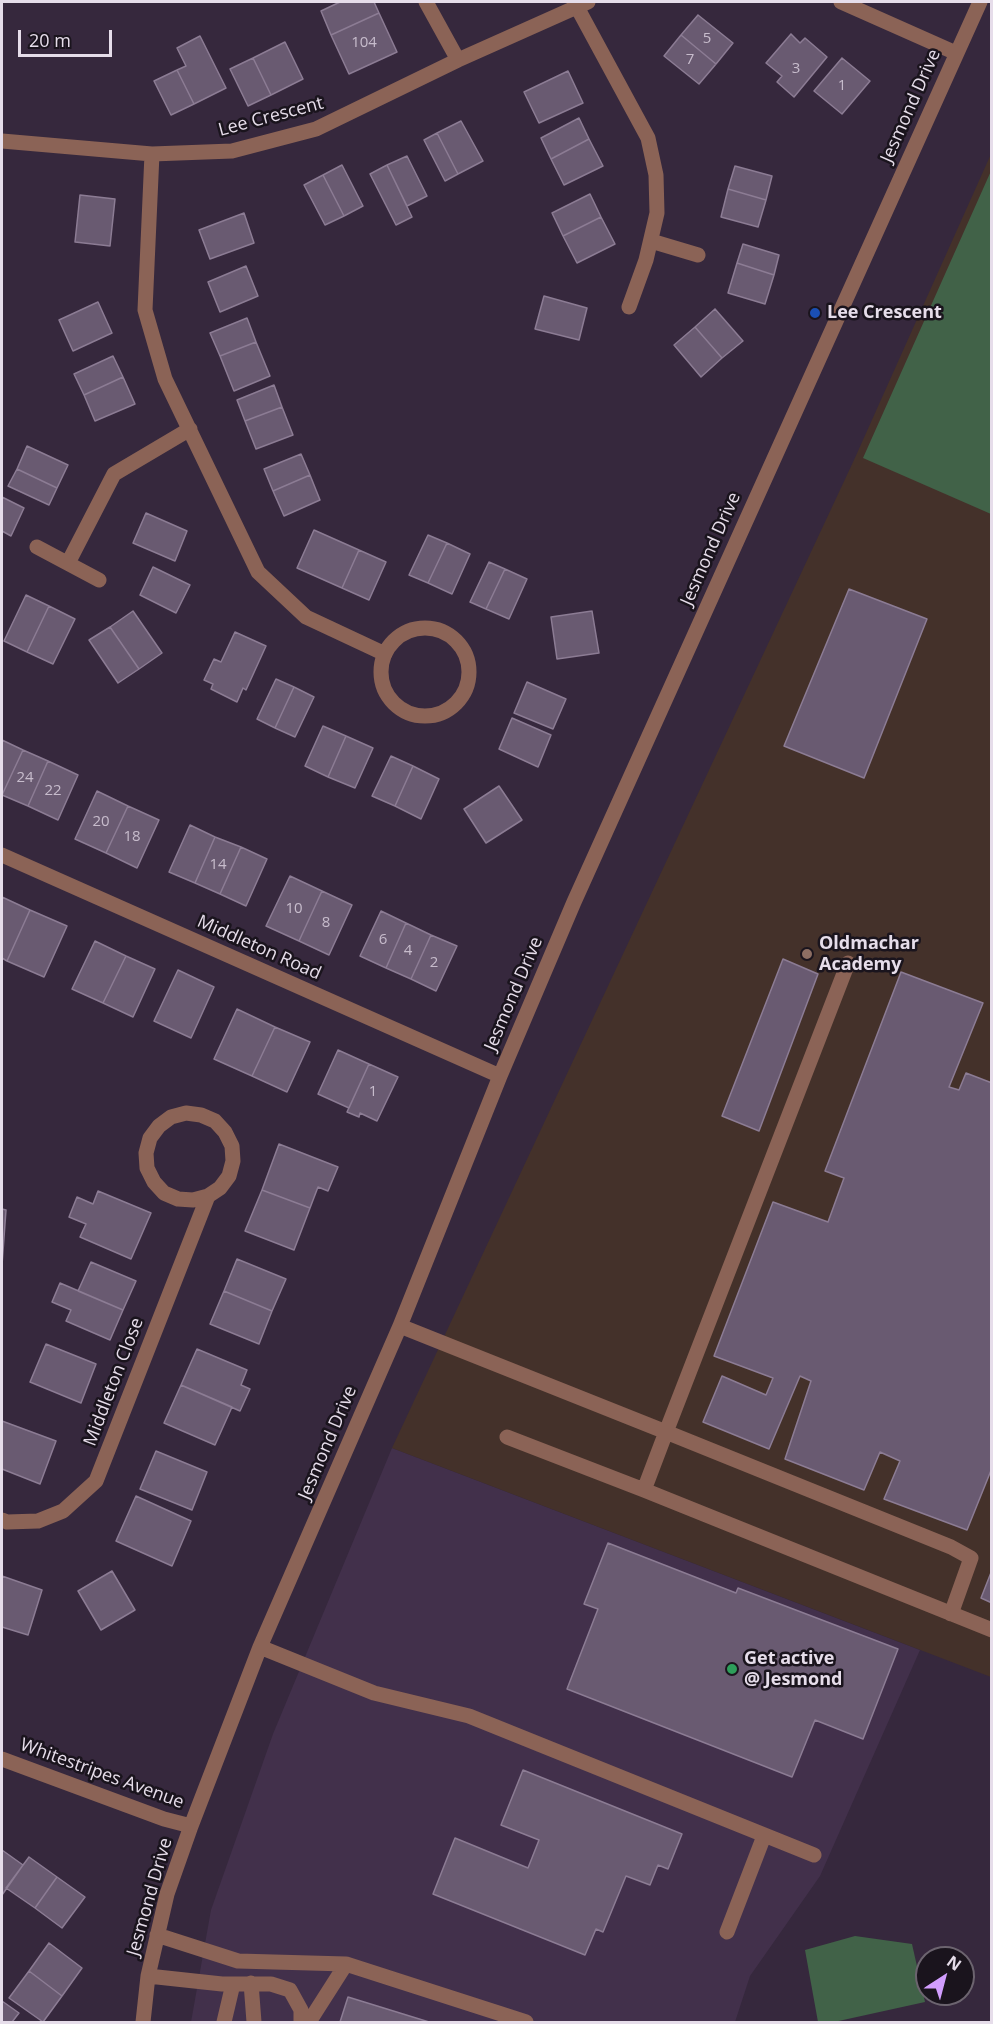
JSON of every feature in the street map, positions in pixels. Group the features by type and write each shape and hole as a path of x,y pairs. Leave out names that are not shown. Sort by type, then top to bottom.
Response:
{"street":[{"path":"426,2 458,60"},
{"path":"841,2 956,53"},
{"name":"Jesmond Drive","path":"143,2022 148,1976 167,1894 260,1647 400,1326 500,1076 612,817 980,2"},
{"name":"Lee Crescent","path":"2,141 152,154 232,151 316,129 458,60 582,4 648,138 656,175 657,213 646,260 629,307"},
{"path":"152,154 145,310 165,379 258,572 306,617 385,654"},
{"path":"651,241 698,255"},
{"path":"68,563 114,474 190,429"},
{"path":"37,547 99,580"},
{"path":"421,628 436,629 450,635 461,646 468,660 470,675 466,691 457,703 445,712 430,716 414,715 400,709 389,698 382,684 381,668 385,654 393,641 406,632 421,628"},
{"name":"Middleton Road","path":"2,855 500,1076"},
{"path":"644,1490 848,963"},
{"name":"Middleton Close","path":"2,1520 8,1522 38,1521 63,1511 96,1481 208,1196 220,1188 229,1176 233,1161 232,1146 225,1132 215,1121 201,1115 186,1113 171,1117 159,1126 150,1138 146,1153 150,1175 164,1192 178,1199 193,1200 208,1196"},
{"path":"400,1326 940,1543 971,1558 951,1614"},
{"path":"507,1437 992,1630"},
{"path":"260,1647 374,1693 469,1716 814,1855"},
{"name":"Whitestripes Avenue","path":"2,1759 164,1819 191,1826"},
{"path":"727,1932 764,1836"},
{"path":"157,1935 238,1960 346,1964 526,2022"},
{"path":"309,2022 346,1964"},
{"path":"148,1976 233,1984 272,1984 290,1990 301,2010 301,2022"},
{"path":"251,1983 254,2022"},
{"path":"224,2022 233,1984"}],"shaded area":[{"name":"Oldmachar Academy","path":"991,154 991,1677 392,1448 854,460"},
{"path":"392,1448 920,1650 820,1876 750,1976 735,2022 191,2022 211,1910 273,1734"}],"green space":[{"path":"991,171 991,514 863,458"},
{"path":"855,1936 912,1944 915,1957 915,2004 834,2022 818,2022 805,1950"}],"building":[{"path":"340,2 374,2 379,13 331,35 321,11"},
{"path":"379,13 397,52 349,74 331,35"},
{"path":"698,15 733,43 716,64 681,35"},
{"path":"791,34 800,43 805,38 827,57 794,97 777,82 782,76 766,63"},
{"path":"681,35 716,64 699,84 664,56"},
{"path":"200,36 226,88 194,104 177,70 186,66 177,48"},
{"path":"285,42 303,79 271,95 253,58"},
{"path":"253,58 271,95 248,106 230,69"},
{"path":"842,58 870,81 842,114 814,91"},
{"path":"177,70 194,104 171,115 154,81"},
{"path":"568,71 583,103 539,123 524,92"},
{"path":"579,118 589,139 551,159 541,138"},
{"path":"461,121 483,161 458,174 437,133"},
{"path":"437,133 458,174 445,181 424,140"},
{"path":"589,139 603,166 564,185 551,159"},
{"path":"407,156 427,196 407,206 387,165"},
{"path":"342,165 363,206 344,216 323,175"},
{"path":"387,165 412,217 396,225 370,174"},
{"path":"735,166 772,176 766,200 728,189"},
{"path":"323,175 344,216 325,225 304,185"},
{"path":"728,189 766,200 758,227 721,217"},
{"path":"590,194 601,217 563,236 552,213"},
{"path":"80,195 115,199 110,246 75,242"},
{"path":"244,213 254,243 210,259 199,230"},
{"path":"601,217 615,244 577,263 563,236"},
{"path":"743,244 779,255 774,275 737,263"},
{"path":"737,263 774,275 765,304 728,293"},
{"path":"246,266 258,296 220,312 208,282"},
{"path":"544,296 587,308 579,340 535,329"},
{"path":"98,302 112,333 73,351 59,320"},
{"path":"715,309 743,341 722,358 695,327"},
{"path":"247,318 256,342 220,356 210,333"},
{"path":"695,327 722,358 701,377 674,345"},
{"path":"256,342 270,376 234,391 220,356"},
{"path":"113,356 123,377 84,395 74,374"},
{"path":"123,377 135,404 95,421 84,395"},
{"path":"274,385 282,407 245,421 237,400"},
{"path":"282,407 293,435 256,449 245,421"},
{"path":"27,446 68,465 57,488 17,469"},
{"path":"301,454 310,475 273,491 264,469"},
{"path":"17,469 57,488 49,505 8,486"},
{"path":"310,475 320,500 284,516 273,491"},
{"path":"2,497 24,508 11,536 2,531"},
{"path":"146,513 187,531 175,561 133,543"},
{"path":"314,530 359,550 342,588 297,568"},
{"path":"428,535 447,543 428,583 409,575"},
{"path":"447,543 470,554 452,594 428,583"},
{"path":"359,550 386,562 369,600 342,588"},
{"path":"489,562 505,569 486,609 470,602"},
{"path":"153,567 190,585 176,613 140,595"},
{"path":"505,569 527,579 509,619 486,609"},
{"path":"849,589 927,619 864,778 784,746"},
{"path":"26,595 49,606 27,652 4,641"},
{"path":"49,606 75,619 53,664 27,652"},
{"path":"133,611 162,653 139,669 110,627"},
{"path":"592,611 599,653 557,659 551,617"},
{"path":"110,627 139,669 118,683 89,640"},
{"path":"235,632 266,646 246,690 243,688 237,702 211,689 213,684 204,680 214,659 221,662"},
{"path":"276,679 294,687 275,728 257,719"},
{"path":"527,682 566,699 553,729 514,713"},
{"path":"294,687 314,697 295,737 275,728"},
{"path":"512,718 551,735 538,767 499,749"},
{"path":"323,726 346,736 328,777 305,766"},
{"path":"346,736 373,748 355,788 328,777"},
{"path":"2,740 23,750 2,795"},
{"path":"23,750 48,761 28,806 2,795"},
{"path":"391,756 413,766 395,806 372,796"},
{"path":"48,761 78,775 58,820 28,806"},
{"path":"413,766 439,779 421,819 395,806"},
{"path":"499,786 522,820 486,843 464,809"},
{"path":"97,791 128,806 106,853 75,839"},
{"path":"128,806 159,820 137,868 106,853"},
{"path":"190,825 215,837 195,883 169,872"},
{"path":"215,837 241,847 220,894 195,883"},
{"path":"241,847 267,859 246,906 220,894"},
{"path":"290,876 322,891 299,941 266,926"},
{"path":"322,891 352,905 329,955 299,941"},
{"path":"2,897 30,910 7,961 2,958"},
{"path":"30,910 67,926 44,977 7,961"},
{"path":"381,911 406,923 386,968 360,956"},
{"path":"406,923 431,935 411,979 386,968"},
{"path":"431,935 457,946 436,991 411,979"},
{"path":"95,941 126,956 103,1003 72,989"},
{"path":"126,956 155,969 133,1017 103,1003"},
{"path":"783,959 818,974 759,1131 722,1116"},
{"path":"178,970 214,987 191,1038 154,1021"},
{"name":"Oldmachar Academy","path":"901,972 983,1003 949,1087 959,1090 966,1073 992,1083 992,1468 967,1530 884,1499 900,1461 880,1452 864,1490 785,1459 811,1381 800,1376 769,1449 703,1422 722,1376 766,1395 773,1378 714,1356 773,1202 828,1222 844,1178 825,1171"},
{"path":"237,1009 275,1027 252,1076 214,1059"},
{"path":"275,1027 310,1042 287,1092 252,1076"},
{"path":"338,1050 369,1064 349,1108 318,1094"},
{"path":"369,1064 398,1077 377,1121 360,1113 359,1117 347,1112"},
{"path":"279,1144 338,1167 328,1191 318,1187 310,1208 262,1190"},
{"path":"262,1190 310,1208 294,1250 245,1231"},
{"path":"98,1191 151,1213 131,1259 80,1237 86,1224 69,1217 77,1197 93,1204"},
{"path":"2,1209 6,1210 2,1265"},
{"path":"237,1259 286,1279 272,1311 224,1291"},
{"path":"91,1262 136,1281 123,1310 78,1291"},
{"path":"60,1283 123,1310 110,1340 66,1321 71,1310 52,1302"},
{"path":"224,1291 272,1311 259,1344 210,1324"},
{"path":"46,1344 96,1364 81,1403 30,1382"},
{"path":"197,1349 247,1370 241,1385 250,1389 240,1411 181,1385"},
{"path":"181,1385 232,1407 215,1445 164,1423"},
{"path":"2,1421 56,1441 40,1484 2,1469"},
{"path":"156,1451 207,1472 192,1510 140,1489"},
{"path":"136,1496 191,1521 172,1566 116,1541"},
{"name":"Get active @ Jesmond","path":"608,1543 736,1593 738,1588 898,1649 863,1739 815,1720 792,1777 567,1689 598,1609 584,1604"},
{"path":"992,1570 992,1603 981,1598"},
{"path":"112,1571 135,1610 101,1630 78,1591"},
{"path":"2,1576 42,1590 28,1635 2,1627"},
{"path":"523,1770 682,1834 668,1869 658,1865 650,1885 626,1876 603,1932 596,1929 585,1955 433,1894 455,1838 528,1868 539,1840 501,1825"},
{"path":"2,1850 23,1865 2,1895"},
{"path":"29,1857 57,1877 35,1908 6,1888"},
{"path":"57,1877 85,1897 62,1928 35,1908"},
{"path":"49,1943 82,1968 62,1996 29,1971"},
{"path":"29,1971 62,1996 43,2022 9,1998"},
{"path":"348,1997 429,2022 340,2022"},
{"path":"2,2001 19,2013 12,2022 2,2022"}],"place":[{"name":"Lee Crescent","path":"815,313"},
{"name":"Oldmachar Academy","path":"807,954"},
{"name":"Get active @ Jesmond","path":"732,1669"}]}
